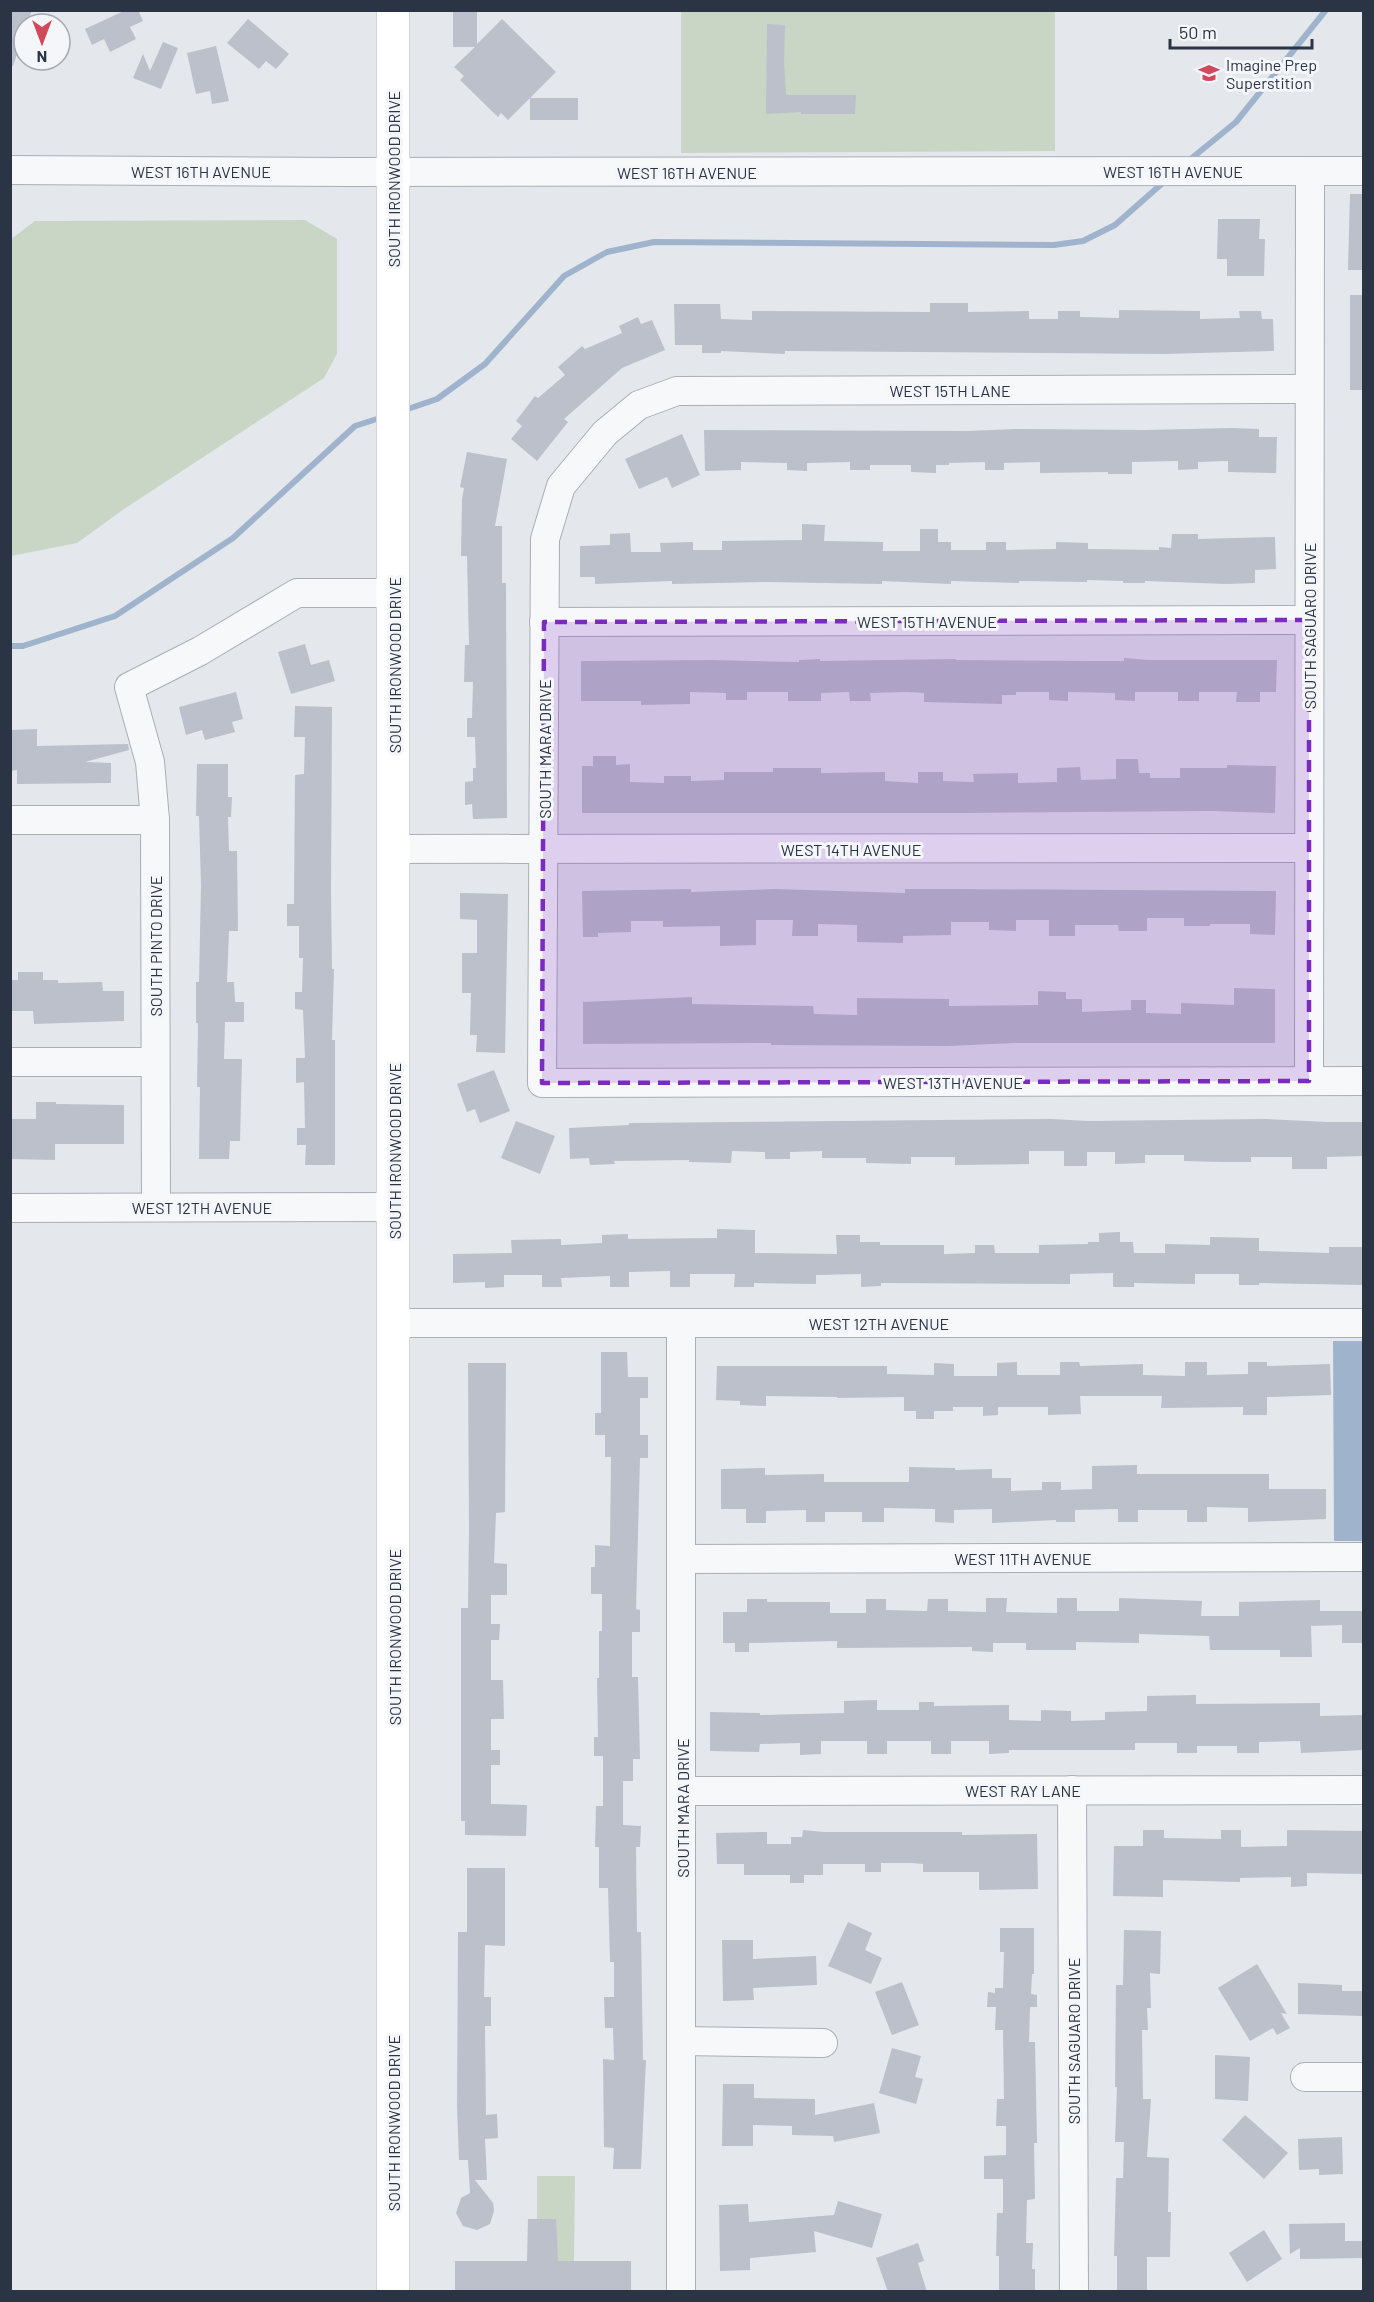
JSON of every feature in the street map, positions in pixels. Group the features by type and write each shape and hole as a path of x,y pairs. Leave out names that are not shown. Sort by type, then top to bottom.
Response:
{"main road":[{"name":"SOUTH IRONWOOD DRIVE","path":"393,10 393,2292"}],"street":[{"name":"WEST 16TH AVENUE","path":"10,170 1364,171"},
{"name":"SOUTH SAGUARO DRIVE","path":"1310,171 1310,1081"},
{"name":"WEST 15TH LANE","path":"605,433 639,405 676,391 1309,389"},
{"name":"SOUTH MARA DRIVE","path":"542,1083 545,539 561,486 605,433"},
{"name":"SOUTH PINTO DRIVE","path":"156,1207 155,820 150,762 129,687 200,651 297,593 394,593"},
{"name":"WEST 15TH AVENUE","path":"544,622 1310,620"},
{"path":"10,820 155,820"},
{"name":"WEST 14TH AVENUE","path":"393,849 1309,848"},
{"path":"10,1062 155,1062"},
{"name":"WEST 13TH AVENUE","path":"542,1083 1364,1081"},
{"name":"WEST 12TH AVENUE","path":"10,1208 393,1207"},
{"name":"WEST 12TH AVENUE","path":"394,1323 1364,1323"},
{"name":"SOUTH MARA DRIVE","path":"681,1324 681,2292"},
{"name":"WEST 11TH AVENUE","path":"682,1559 1364,1557"},
{"name":"SOUTH SAGUARO DRIVE","path":"1072,1790 1074,2292"},
{"name":"WEST RAY LANE","path":"682,1791 1364,1790"},
{"path":"681,2041 823,2043"},
{"path":"1305,2078 1364,2077"}],"highlighted area":[{"path":"1309,620 1309,1081 542,1083 544,622"}],"green space":[{"path":"681,11 1055,11 1055,151 681,153"},
{"path":"305,220 337,239 337,354 324,378 124,509 77,543 11,556 11,239 35,221"},
{"path":"537,2176 575,2176 574,2261 537,2261"}],"water":[{"path":"1333,1341 1363,1341 1363,1541 1334,1541"}],"building":[{"path":"10,10 32,10 31,12 12,12 12,66 10,65"},
{"path":"126,10 138,10 143,21 130,27 136,39 110,52 104,39 92,45 85,29"},
{"path":"453,10 477,10 477,44 502,19 556,72 508,120 501,113 498,117 460,80 464,76 454,67 475,47 453,47"},
{"path":"248,19 289,54 276,69 266,61 259,69 227,43"},
{"path":"767,24 785,25 786,95 856,95 855,114 801,114 801,112 766,114"},
{"path":"163,42 178,48 161,89 133,78 143,54 150,71"},
{"path":"216,46 229,101 212,104 210,91 196,94 187,53"},
{"path":"530,98 578,98 578,120 530,120"},
{"path":"1350,194 1364,194 1364,270 1348,270"},
{"path":"1218,219 1260,219 1259,239 1265,239 1264,276 1227,276 1227,259 1217,259"},
{"path":"1350,295 1364,295 1364,390 1350,390"},
{"path":"930,303 968,303 968,312 1029,311 1029,319 1058,319 1058,311 1080,311 1080,317 1119,318 1119,310 1200,311 1200,319 1240,318 1239,311 1261,311 1262,319 1273,319 1274,351 1163,354 785,351 785,354 721,351 721,353 702,353 702,345 675,345 674,304 720,304 721,319 752,320 752,311 930,312"},
{"path":"638,317 641,324 652,320 665,350 622,368 564,419 568,422 537,461 511,439 522,426 516,421 535,396 538,398 565,375 558,367 582,346 585,349 622,333 619,326"},
{"path":"1259,429 1259,437 1277,437 1276,473 1228,472 1228,461 1198,462 1198,469 1178,470 1178,461 1132,462 1132,474 1040,473 1040,462 1004,463 1004,470 985,470 985,462 949,463 949,465 936,465 936,473 911,472 911,465 870,465 870,470 850,470 850,462 807,463 807,471 787,470 787,463 741,462 741,470 705,471 704,430 967,431"},
{"path":"682,434 700,475 672,488 667,477 639,489 625,459"},
{"path":"467,452 507,459 495,526 502,526 502,583 506,583 507,818 473,819 472,804 465,805 465,782 473,781 473,768 476,768 475,737 467,737 467,718 472,718 473,682 464,682 465,645 469,645 467,556 461,556 464,488 460,487"},
{"path":"802,524 825,525 824,541 883,542 883,551 920,551 920,529 938,529 938,542 951,542 951,550 986,550 986,542 1006,542 1006,550 1056,549 1056,542 1088,543 1088,549 1159,550 1159,547 1171,548 1172,534 1198,534 1198,539 1275,537 1276,569 1255,570 1255,583 1227,584 1145,581 1145,583 1123,583 1123,581 1087,580 1087,582 1019,581 1019,583 951,581 951,584 882,581 882,584 767,582 672,584 672,581 595,584 595,577 580,577 580,546 610,545 610,534 630,533 631,552 661,552 660,543 693,542 693,550 722,550 722,541 802,540"},
{"path":"305,644 311,665 329,660 335,681 291,694 278,652"},
{"path":"1124,658 1277,660 1276,692 1260,692 1260,702 1236,702 1237,692 1199,692 1199,701 1178,701 1178,692 1135,692 1135,701 1115,700 1115,693 1068,692 1068,701 1049,700 1049,692 1016,692 1016,695 1002,695 1002,704 924,702 924,693 907,692 870,693 871,701 850,701 849,692 821,693 821,701 788,701 788,692 747,692 747,700 726,700 726,693 690,692 690,704 641,705 641,701 581,701 581,661 799,662 799,660 820,659 820,661 956,659 1124,661"},
{"path":"236,692 243,719 232,722 235,732 205,740 202,730 186,735 179,707"},
{"path":"295,706 332,707 331,892 332,969 334,969 332,1040 335,1040 335,1165 305,1165 306,1145 297,1145 297,1128 305,1128 304,1082 296,1083 296,1058 305,1058 303,1010 295,1009 295,992 302,992 303,958 299,958 299,926 287,926 287,904 294,904 295,775 304,774 305,737 294,737"},
{"path":"37,729 37,746 128,744 129,750 85,762 111,763 111,783 17,784 17,770 10,771 10,730"},
{"path":"593,756 616,756 616,765 630,764 630,782 664,783 664,776 691,776 691,781 724,780 724,772 773,772 773,768 821,768 821,773 885,772 885,781 918,783 918,772 943,772 943,781 974,782 973,774 1018,773 1018,783 1057,782 1057,768 1080,767 1081,780 1116,779 1116,759 1138,759 1139,773 1150,773 1150,778 1180,778 1180,768 1227,768 1227,765 1276,766 1275,813 1212,811 582,813 582,766 593,766"},
{"path":"197,764 228,764 228,797 232,797 231,817 228,817 229,851 237,851 238,931 229,931 227,982 234,982 235,1002 244,1002 244,1022 225,1022 224,1059 242,1059 240,1141 230,1141 229,1159 199,1159 200,1087 197,1087 196,982 199,982 201,885 199,816 196,816"},
{"path":"691,889 691,892 775,889 905,893 905,889 1276,891 1275,935 1250,934 1250,924 1184,926 1184,918 1147,918 1147,931 1119,931 1118,925 1075,925 1075,936 1049,936 1049,920 1016,920 1016,931 989,930 989,922 951,922 951,935 903,936 903,943 857,942 857,925 818,924 818,936 792,936 793,920 756,920 756,945 720,946 720,926 663,927 663,921 631,921 631,932 598,933 598,937 583,937 582,891"},
{"path":"460,893 508,894 505,1053 476,1052 477,1035 470,1035 471,993 462,993 462,953 477,953 477,920 460,919"},
{"path":"18,972 43,972 43,980 58,980 58,983 102,982 103,991 124,991 124,1021 34,1024 33,1011 10,1011 10,980 18,980"},
{"path":"1234,988 1275,989 1275,1043 1015,1043 948,1046 771,1045 771,1043 583,1044 583,1002 692,997 692,1004 813,1006 814,1014 857,1015 857,998 949,999 949,1006 1038,1005 1038,991 1066,992 1066,999 1082,999 1082,1012 1131,1010 1131,1000 1146,1000 1146,1013 1181,1014 1181,1003 1234,1005"},
{"path":"494,1070 510,1111 480,1123 475,1109 467,1112 457,1084"},
{"path":"36,1102 124,1105 124,1144 55,1144 55,1160 10,1159 10,1119 36,1119"},
{"path":"1052,1119 1088,1121 1266,1119 1364,1122 1364,1156 1327,1157 1327,1169 1292,1169 1292,1157 1251,1157 1251,1162 1223,1162 1184,1161 1184,1155 1145,1155 1145,1163 1115,1164 1115,1152 1087,1152 1087,1166 1064,1166 1064,1151 1029,1151 1029,1164 955,1165 955,1157 911,1157 911,1164 866,1163 866,1158 822,1158 822,1151 790,1152 790,1159 765,1159 765,1152 732,1151 731,1163 689,1162 689,1160 614,1161 615,1164 590,1165 589,1158 570,1159 569,1128 629,1125 629,1123"},
{"path":"516,1121 555,1136 540,1174 501,1158"},
{"path":"717,1229 755,1230 755,1253 837,1254 836,1235 860,1235 860,1242 880,1242 880,1245 944,1245 944,1254 975,1253 975,1245 994,1245 995,1253 1039,1253 1039,1245 1088,1244 1088,1242 1099,1242 1099,1233 1120,1232 1120,1242 1133,1242 1134,1253 1165,1253 1165,1244 1210,1245 1210,1237 1259,1238 1259,1251 1329,1253 1329,1247 1364,1247 1364,1285 1259,1283 1259,1285 1239,1285 1239,1274 1195,1274 1195,1284 1134,1283 1134,1287 1113,1287 1113,1273 1070,1274 1070,1284 881,1283 881,1286 861,1287 861,1274 816,1275 816,1284 754,1283 754,1287 734,1287 735,1274 690,1274 690,1287 670,1287 670,1271 629,1272 629,1287 610,1287 610,1276 561,1278 562,1287 542,1287 542,1275 504,1275 504,1287 485,1288 485,1282 453,1283 453,1254 512,1253 511,1240 561,1239 561,1245 602,1243 602,1235 628,1234 628,1239 717,1238"},
{"path":"601,1352 627,1352 628,1377 648,1377 648,1398 640,1398 640,1435 648,1435 648,1458 640,1458 636,1609 640,1610 640,1632 632,1632 632,1677 638,1677 640,1759 633,1759 633,1781 623,1781 623,1825 641,1826 640,1847 636,1847 637,1932 641,1932 643,2060 646,2060 641,2169 613,2169 614,2148 604,2147 603,2059 614,2060 613,2028 605,2028 604,1997 614,1997 614,1962 610,1962 608,1888 599,1888 599,1847 595,1847 596,1806 603,1806 603,1756 594,1756 594,1737 598,1737 597,1678 599,1678 599,1631 602,1631 602,1594 591,1594 591,1567 595,1567 595,1545 610,1546 611,1457 605,1457 605,1435 595,1435 595,1413 601,1413"},
{"path":"1017,1362 1017,1375 1060,1375 1060,1362 1079,1362 1080,1366 1143,1364 1143,1375 1185,1376 1185,1362 1207,1362 1207,1375 1248,1374 1248,1362 1267,1362 1267,1366 1330,1364 1331,1395 1267,1397 1267,1415 1243,1415 1243,1407 1161,1408 1162,1396 1080,1396 1081,1414 1048,1415 1048,1407 998,1407 998,1415 983,1416 983,1407 953,1407 953,1411 934,1411 934,1419 916,1419 916,1411 904,1411 904,1397 766,1396 766,1406 740,1405 740,1401 716,1400 717,1366 887,1366 887,1374 934,1375 934,1363 954,1364 954,1376 997,1376 997,1363"},
{"path":"468,1363 506,1363 505,1512 496,1513 494,1563 507,1564 507,1595 491,1595 491,1624 500,1624 499,1640 491,1640 491,1680 503,1680 504,1719 491,1719 491,1750 500,1750 500,1765 491,1765 491,1804 527,1805 526,1836 465,1835 465,1821 461,1821 461,1608 468,1608"},
{"path":"1137,1465 1137,1474 1269,1474 1269,1489 1326,1489 1326,1519 1248,1522 1248,1508 1207,1507 1207,1522 1187,1522 1187,1510 1138,1510 1138,1522 1118,1522 1118,1509 1075,1510 1075,1522 1056,1522 1056,1520 992,1523 992,1509 954,1510 954,1523 935,1522 935,1509 884,1508 884,1522 862,1522 862,1512 825,1512 825,1522 806,1522 806,1510 766,1511 766,1523 746,1523 746,1509 721,1509 721,1469 765,1468 765,1475 824,1474 824,1482 909,1482 909,1467 955,1468 955,1470 992,1469 992,1478 1011,1478 1011,1491 1042,1490 1042,1482 1061,1482 1061,1490 1092,1489 1092,1466"},
{"path":"986,1598 1007,1598 1006,1612 1057,1613 1057,1598 1077,1598 1077,1611 1119,1611 1119,1598 1202,1601 1201,1616 1239,1616 1239,1602 1320,1600 1320,1611 1364,1611 1364,1643 1342,1643 1342,1625 1311,1626 1312,1657 1280,1657 1280,1650 1210,1650 1209,1636 1139,1634 1139,1643 1076,1642 1076,1650 1026,1650 1026,1643 993,1643 993,1652 972,1651 972,1647 837,1648 837,1641 749,1643 749,1652 735,1652 735,1643 723,1643 723,1612 747,1612 747,1599 767,1599 767,1602 830,1602 830,1613 866,1613 866,1599 886,1599 886,1610 927,1611 928,1599 948,1599 948,1611 986,1612"},
{"path":"1196,1695 1196,1704 1320,1703 1320,1716 1364,1715 1364,1750 1301,1753 1300,1741 1259,1742 1259,1753 1237,1753 1237,1746 1197,1746 1197,1753 1177,1753 1177,1743 1135,1743 1135,1750 1009,1750 1009,1753 989,1754 989,1741 951,1741 951,1754 931,1754 931,1741 887,1741 887,1754 867,1754 867,1741 821,1741 821,1754 800,1755 800,1743 760,1744 759,1752 710,1751 710,1712 760,1713 760,1715 844,1713 844,1701 877,1700 877,1710 919,1710 919,1702 934,1702 934,1706 1009,1705 1009,1720 1041,1721 1041,1710 1071,1711 1071,1721 1105,1720 1105,1712 1147,1711 1147,1696"},
{"path":"803,1830 962,1832 962,1835 1037,1834 1038,1889 979,1890 979,1872 923,1872 923,1864 912,1863 881,1863 881,1872 865,1872 865,1864 823,1864 823,1875 804,1875 804,1883 790,1883 790,1875 744,1875 744,1864 717,1864 716,1833 767,1832 767,1844 791,1844 791,1837 802,1837"},
{"path":"1143,1830 1164,1830 1164,1838 1221,1839 1221,1830 1241,1830 1241,1847 1287,1846 1287,1830 1364,1831 1364,1874 1307,1873 1307,1886 1291,1887 1291,1877 1240,1878 1240,1882 1163,1880 1163,1897 1113,1896 1114,1846 1143,1846"},
{"path":"467,1868 505,1868 505,1946 485,1945 484,1997 491,1997 491,2026 485,2026 486,2115 497,2114 498,2138 485,2139 487,2180 475,2180 493,2203 494,2211 490,2224 477,2230 463,2226 456,2213 461,2198 470,2193 468,2160 459,2160 457,2106 458,1932 467,1932"},
{"path":"848,1922 872,1933 865,1950 882,1958 871,1984 828,1966"},
{"path":"1000,1928 1034,1928 1034,1974 1032,1974 1031,1994 1037,1995 1037,2007 1030,2007 1029,2042 1035,2042 1037,2143 1034,2143 1035,2199 1027,2200 1026,2243 1033,2243 1032,2269 1035,2269 1035,2292 999,2292 999,2256 996,2256 997,2213 1003,2213 1003,2179 984,2179 984,2156 1006,2155 1006,2126 996,2126 997,2099 1004,2099 1003,2030 995,2030 996,2007 987,2007 988,1992 995,1993 995,1988 1003,1988 1004,1952 1000,1952"},
{"path":"1124,1930 1161,1931 1160,1974 1150,1973 1151,2008 1147,2008 1148,2030 1142,2030 1143,2099 1151,2099 1147,2157 1169,2158 1170,2257 1147,2257 1147,2292 1117,2292 1117,2256 1114,2256 1116,2178 1123,2178 1124,2142 1115,2142 1117,2087 1115,2087 1116,1985 1123,1985"},
{"path":"722,1940 753,1940 753,1959 816,1956 817,1985 753,1988 754,2000 723,2001"},
{"path":"1257,1964 1287,2014 1281,2013 1290,2028 1277,2035 1273,2028 1250,2041 1218,1988"},
{"path":"902,1982 919,2025 892,2035 875,1992"},
{"path":"1298,1983 1342,1985 1342,1991 1364,1991 1364,2016 1298,2014"},
{"path":"892,2048 921,2056 915,2077 923,2079 916,2104 879,2093"},
{"path":"1215,2055 1250,2057 1248,2101 1215,2099"},
{"path":"723,2084 754,2084 754,2098 815,2099 815,2115 874,2103 880,2133 834,2142 833,2136 792,2135 792,2126 753,2125 753,2146 722,2146"},
{"path":"1245,2115 1288,2153 1264,2179 1222,2140"},
{"path":"1342,2137 1343,2174 1319,2175 1319,2169 1299,2170 1298,2139"},
{"path":"838,2201 882,2214 872,2248 814,2231 816,2252 750,2258 750,2270 720,2271 719,2205 748,2204 749,2222 834,2215"},
{"path":"528,2219 556,2219 558,2261 631,2261 631,2292 455,2292 455,2261 527,2261"},
{"path":"1345,2223 1345,2241 1364,2241 1364,2258 1300,2259 1300,2248 1290,2254 1289,2224"},
{"path":"1264,2230 1282,2259 1247,2282 1229,2253"},
{"path":"918,2243 924,2261 918,2263 927,2292 888,2292 876,2258"}],"waterway":[{"path":"1187,162 1236,122 1326,10"},
{"path":"402,411 437,399 485,364 564,276 607,252 654,242 1054,245 1083,241 1115,225 1166,180"},
{"path":"10,646 23,646 115,616 233,538 355,426 383,417"}],"place":[{"name":"Imagine Prep Superstition","path":"1209,73"}]}
